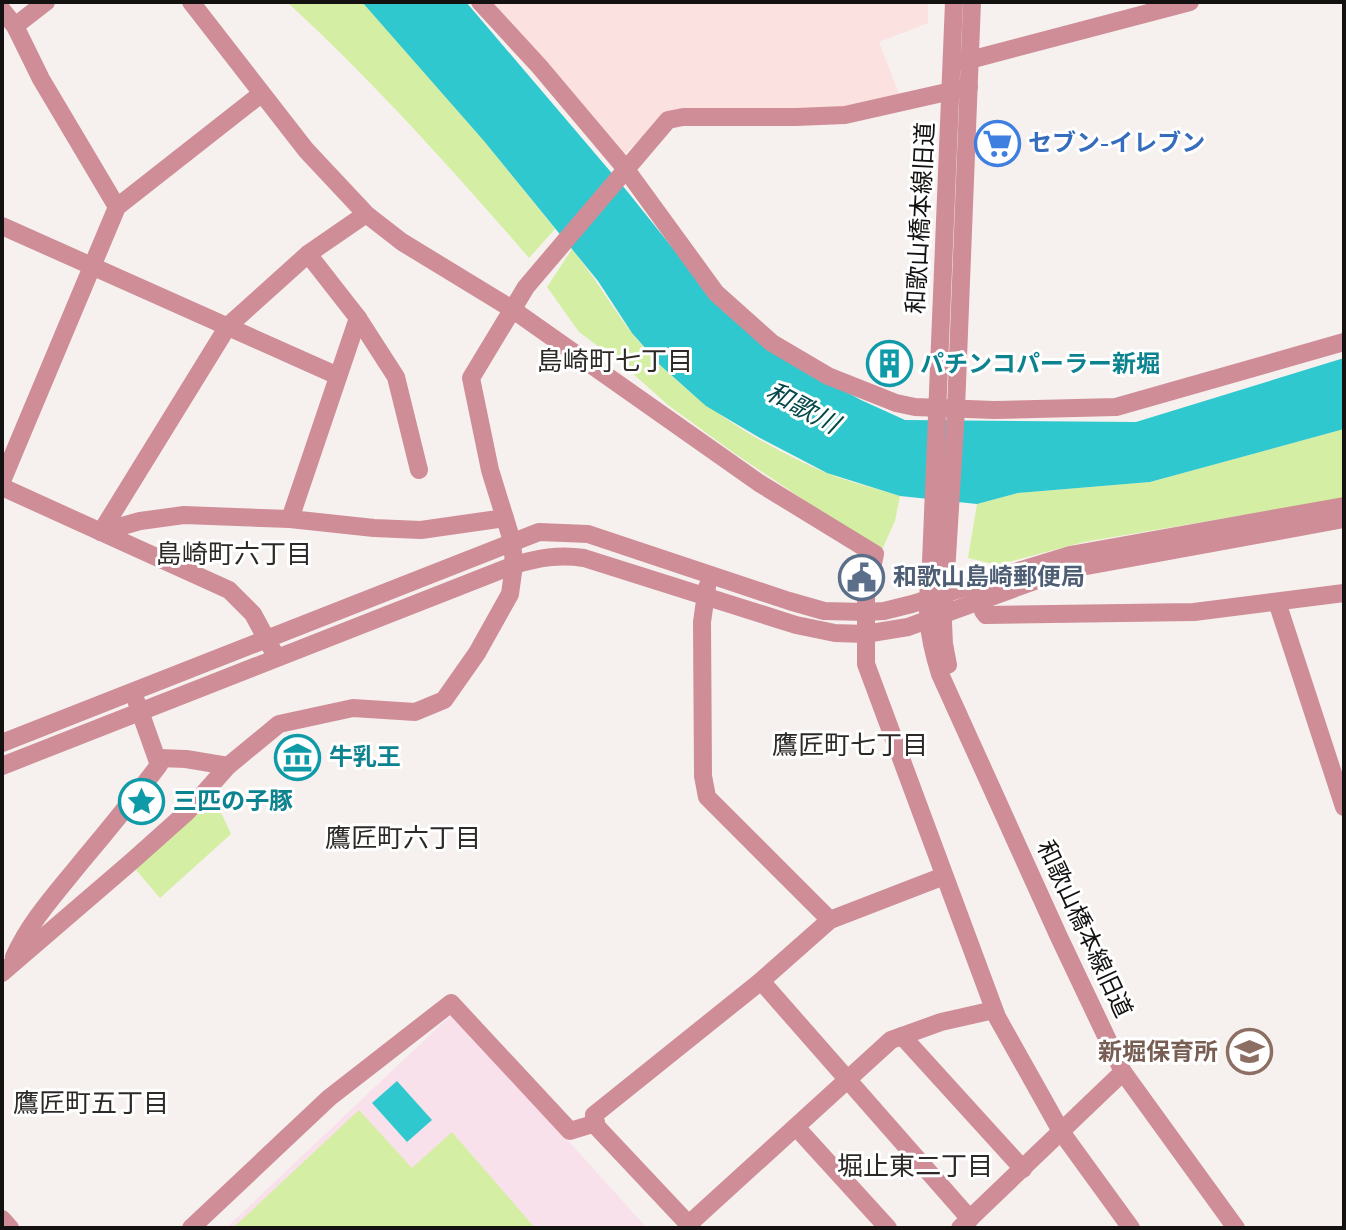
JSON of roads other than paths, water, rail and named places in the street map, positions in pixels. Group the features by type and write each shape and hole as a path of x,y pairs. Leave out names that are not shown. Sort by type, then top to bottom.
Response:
{"street":[{"path":"15,26 46,2"},
{"path":"191,2 316,161 366,214 402,242 512,309 759,483 875,554 866,597 866,664 994,1010 1062,1133 1131,1228"},
{"path":"480,2 625,168 716,293 772,343 828,376 896,403 956,412 1116,407 1344,342"},
{"name":"和歌山橋本線旧道","path":"954,2 961,62"},
{"name":"和歌山橋本線旧道","path":"972,2 961,62 956,412 935,617 949,669 1001,806 1123,1072 1236,1228"},
{"path":"961,62 1190,2"},
{"path":"2,10 15,26 41,79 117,207"},
{"path":"7,968 187,812 228,766 279,724 353,708 415,712 444,700 477,653 510,594 514,565 512,541 490,470 471,378 512,309 540,271 668,120 683,117 845,115 960,89"},
{"name":"和歌山橋本線旧道","path":"940,563 936,411 960,89"},
{"path":"2,481 117,207 261,94"},
{"path":"101,532 228,326 308,254 366,214"},
{"path":"2,226 338,376"},
{"path":"308,254 358,318 396,377 419,470"},
{"path":"290,519 358,318"},
{"path":"2,487 229,590 253,614 272,648"},
{"path":"2,766 141,712 272,648 512,541 539,532 588,534 824,611 865,612 884,611 936,597 1070,555 1344,506"},
{"path":"101,532 140,521 184,515 290,519 421,530 505,518"},
{"path":"2,743 131,690 272,648 542,557 566,555 584,558 796,625 835,633 888,633 1065,570 1344,519"},
{"path":"710,575 702,622 703,776 707,797 830,920"},
{"path":"984,598 983,611 986,615 1194,612 1344,593"},
{"path":"1277,602 1344,807"},
{"path":"7,968 23,937 64,882 159,765 131,690"},
{"path":"158,758 228,766"},
{"path":"944,876 830,920 761,981 594,1115 597,1127 690,1226 891,1040 941,1022 994,1010"},
{"path":"761,981 965,1224 1123,1072"},
{"path":"191,1228 329,1098 451,1003 570,1131 596,1123"},
{"path":"902,1036 1023,1169"},
{"path":"796,1127 888,1228"},
{"path":"2,1219 10,1228"}],"water":[{"name":"和歌川","path":"362,2 466,2 627,191 723,311 769,350 905,420 1136,422 1344,358 1344,429 1150,482 1018,493 977,504 900,496 827,473 706,406 661,366 632,333 598,281 484,141"},
{"path":"397,1081 432,1120 407,1142 372,1103"}],"place":[{"name":"セブン-イレブン","path":"997,143"},
{"name":"パチンコパーラー新堀","path":"889,364"},
{"name":"和歌山島崎郵便局","path":"862,577"},
{"name":"牛乳王","path":"298,757"},
{"name":"三匹の子豚","path":"142,801"},
{"name":"新堀保育所","path":"1249,1052"}],"district":[{"name":"島崎町七丁目","path":"615,362"},
{"name":"島崎町六丁目","path":"234,555"},
{"name":"鷹匠町七丁目","path":"850,746"},
{"name":"鷹匠町六丁目","path":"403,839"},
{"name":"鷹匠町五丁目","path":"91,1104"},
{"name":"堀止東二丁目","path":"915,1167"}]}
